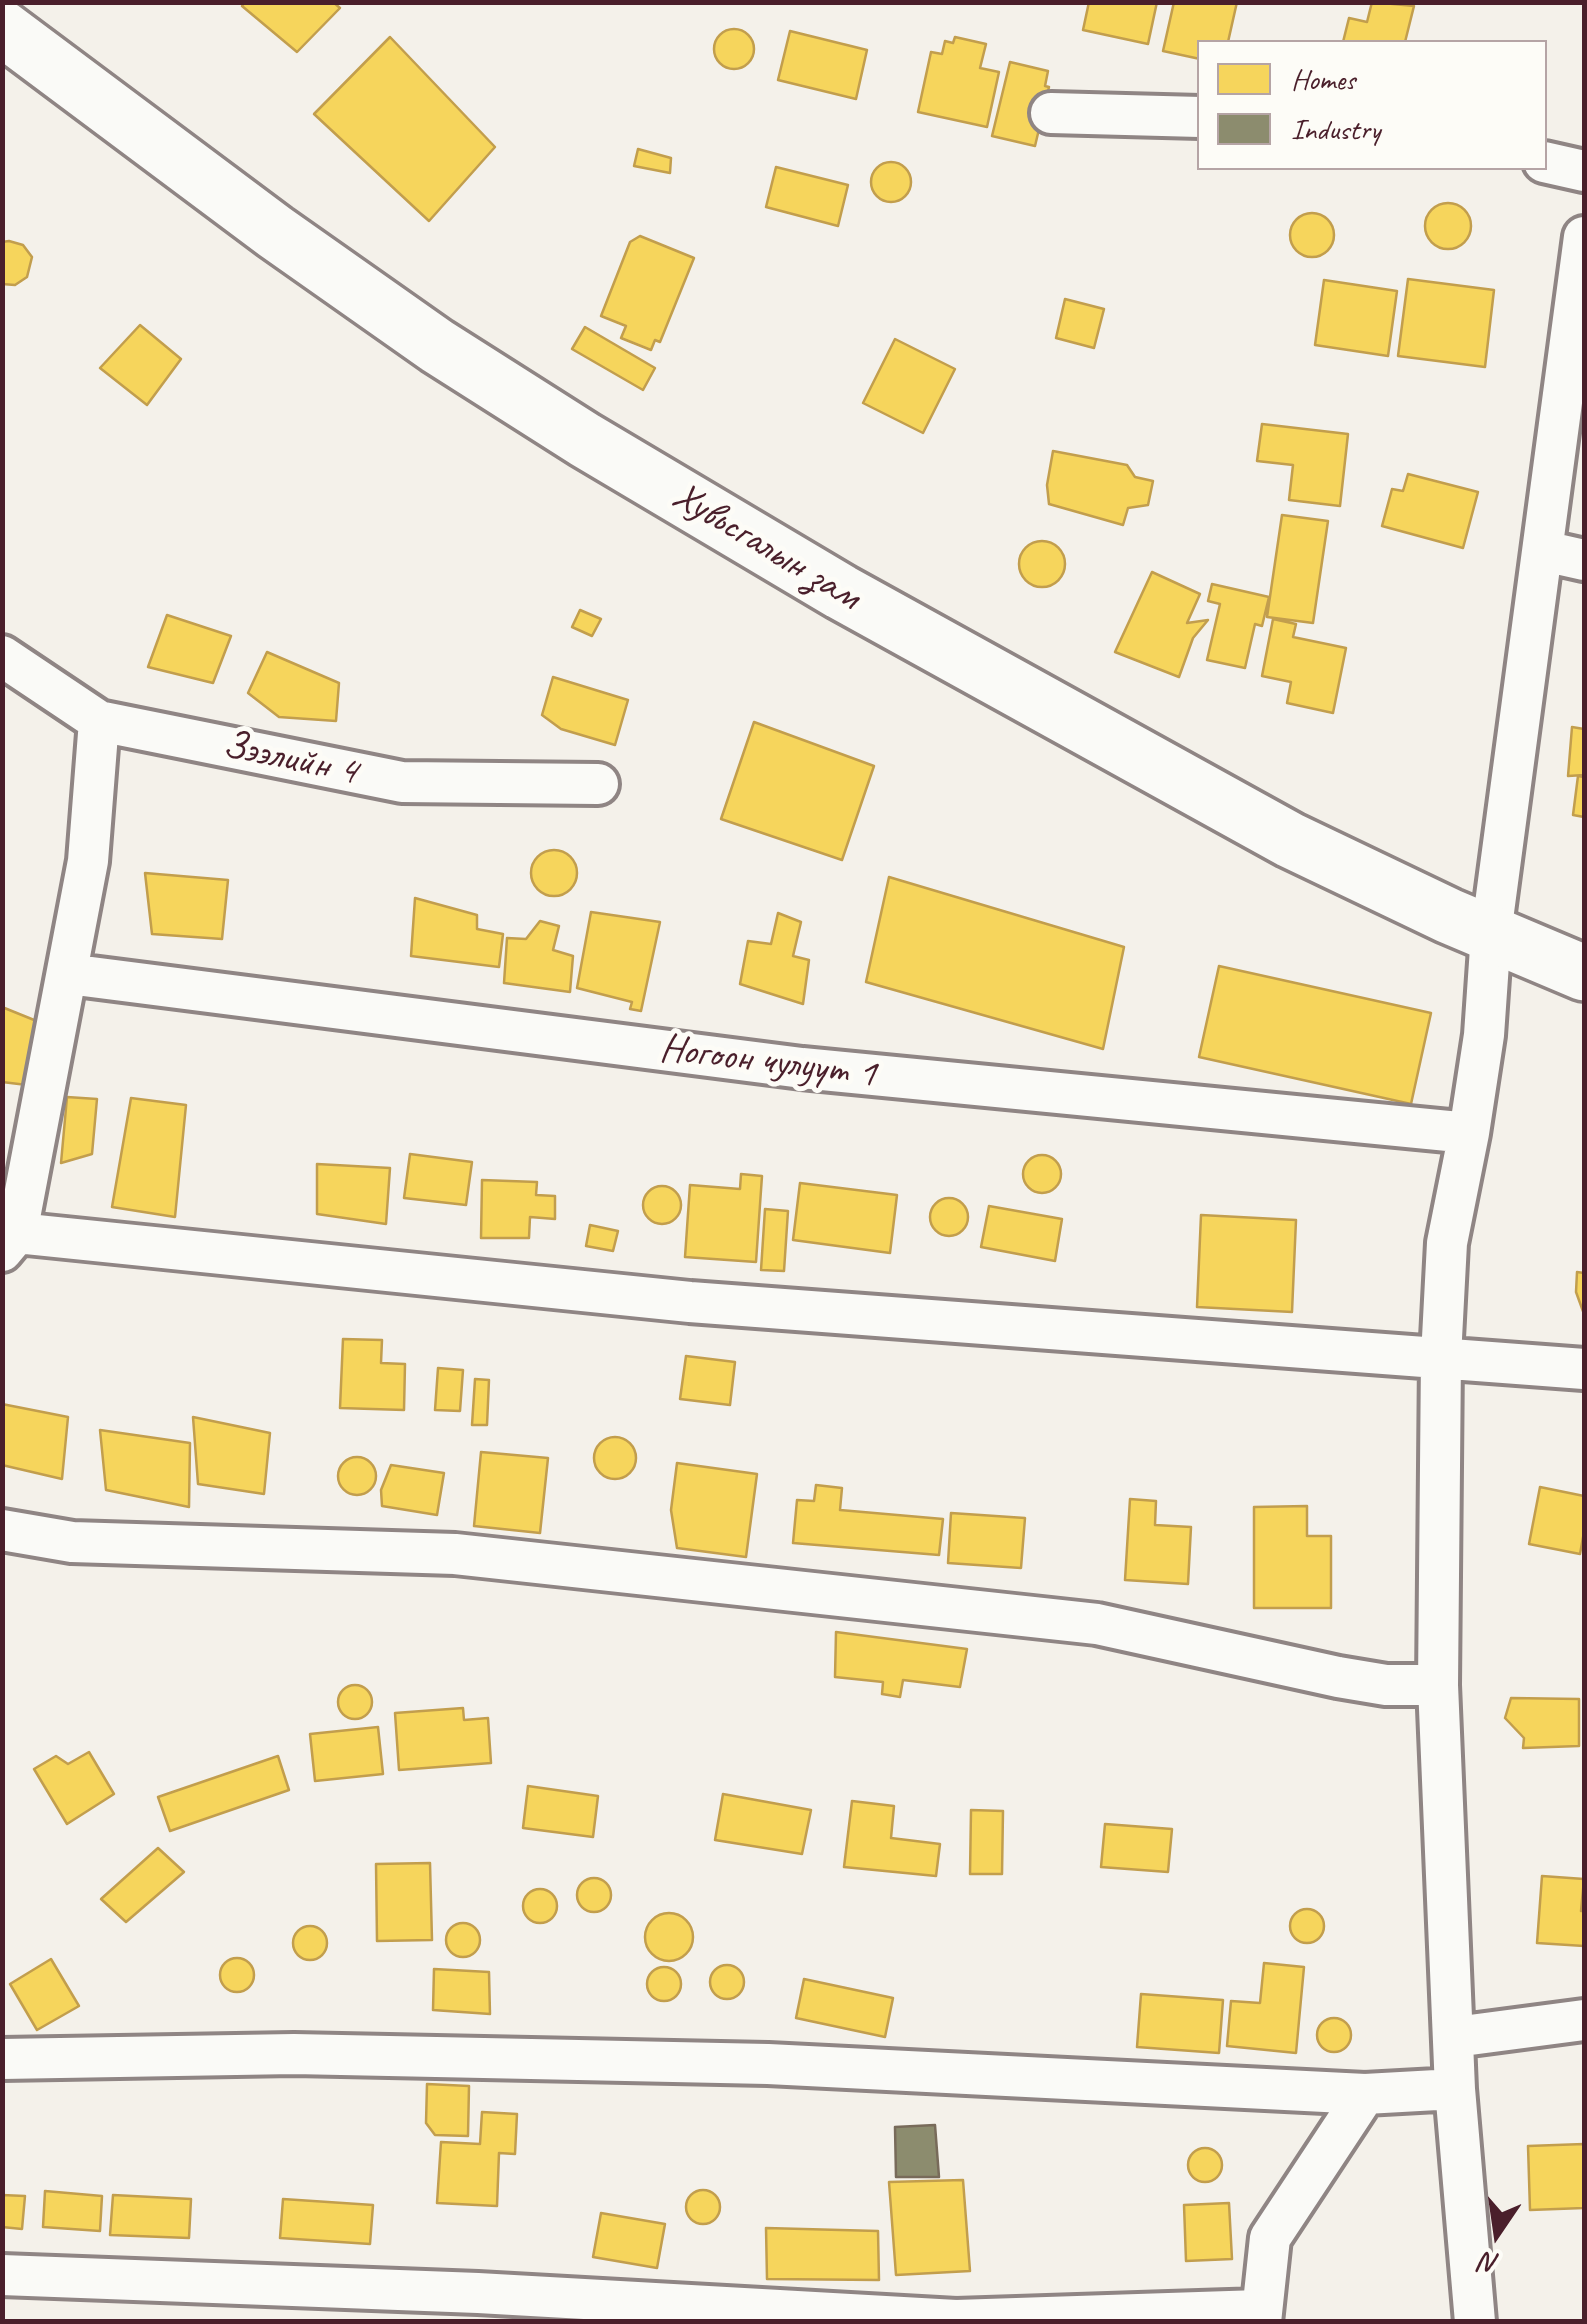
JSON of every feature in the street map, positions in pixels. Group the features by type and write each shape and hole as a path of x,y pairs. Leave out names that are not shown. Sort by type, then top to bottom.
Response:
{"main road":[{"name":"Хувьсгалын зам","path":"2,28 275,232 438,346 585,440 840,592 1290,840 1491,934 1584,972"}],"street":[{"path":"1051,112 1197,116"},
{"path":"1547,163 1584,172"},
{"path":"1475,2322 1455,2089 1438,1686 1446,1243 1470,1132 1484,1035 1491,934 1584,236"},
{"path":"1544,551 1584,560"},
{"name":"Зээлийн 4","path":"2,656 100,720 402,782 598,784"},
{"path":"100,720 88,861 68,974 10,1242 690,1302 1584,1369"},
{"name":"Ногоон чулуут 1","path":"68,974 802,1068 1470,1132"},
{"path":"2,1530 72,1542 455,1554 1098,1624 1338,1677 1438,1686"},
{"path":"1455,2037 1584,2020"},
{"path":"2,2059 294,2054 768,2064 1365,2094 1455,2089"},
{"path":"2,2275 478,2293 956,2320 1260,2316 1270,2238 1365,2094"}],"building: Homes":[{"path":"245,2 333,2 340,8 297,52 242,6"},
{"path":"1089,2 1157,2 1148,44 1083,30"},
{"path":"1174,2 1237,2 1228,40 1197,40 1197,58 1163,51"},
{"path":"1372,2 1414,6 1406,40 1344,40 1349,18 1367,22"},
{"path":"734,29 748,35 754,49 748,63 734,69 720,63 714,49 720,35"},
{"path":"790,31 867,50 856,99 778,80"},
{"path":"390,37 495,147 429,221 314,114"},
{"path":"955,37 986,44 980,68 999,72 987,127 918,112 931,52 942,54 945,41 953,43"},
{"path":"1010,62 1048,71 1045,86 1049,87 1035,146 992,136"},
{"path":"638,149 671,158 670,173 634,166"},
{"path":"891,162 905,168 911,182 905,196 891,202 877,196 871,182 877,168"},
{"path":"776,167 848,185 838,226 766,207"},
{"path":"1448,203 1465,209 1471,226 1465,243 1448,249 1431,243 1425,226 1431,209"},
{"path":"1312,213 1328,219 1334,235 1328,251 1312,257 1296,251 1290,235 1296,219"},
{"path":"640,236 694,258 660,342 655,340 651,350 621,338 626,326 601,316 630,242"},
{"path":"2,242 23,245 32,257 27,277 15,285 2,284"},
{"path":"1408,279 1494,290 1485,367 1398,356"},
{"path":"1324,280 1397,291 1388,356 1315,345"},
{"path":"1065,299 1104,309 1094,348 1056,338"},
{"path":"140,325 181,359 147,405 100,368"},
{"path":"585,327 655,368 643,390 572,349"},
{"path":"895,339 955,369 923,433 863,403"},
{"path":"1262,424 1348,434 1340,506 1289,500 1293,465 1257,461"},
{"path":"1053,451 1127,465 1135,477 1153,481 1148,505 1128,508 1123,525 1049,504 1047,485"},
{"path":"1408,474 1478,492 1463,548 1382,526 1392,489 1403,491"},
{"path":"1282,515 1328,521 1313,623 1267,617"},
{"path":"1042,541 1058,548 1065,564 1058,580 1042,587 1026,580 1019,564 1026,548"},
{"path":"1152,572 1200,594 1187,623 1208,620 1193,638 1179,677 1115,652"},
{"path":"1212,584 1269,597 1262,626 1255,624 1245,668 1207,660 1220,604 1208,601"},
{"path":"580,610 601,619 592,636 572,627"},
{"path":"167,615 231,636 213,683 148,667"},
{"path":"1273,619 1296,624 1293,637 1346,648 1333,713 1287,703 1291,682 1262,676"},
{"path":"267,652 339,683 336,721 279,717 248,693"},
{"path":"553,677 628,700 615,745 561,729 542,715"},
{"path":"754,722 874,766 842,860 721,819"},
{"path":"1572,727 1584,729 1584,775 1568,776"},
{"path":"1578,776 1584,777 1584,817 1573,815"},
{"path":"554,850 570,857 577,873 570,889 554,896 538,889 531,873 538,857"},
{"path":"145,873 228,880 222,939 152,934"},
{"path":"889,877 1124,947 1103,1049 866,982"},
{"path":"415,898 477,915 477,929 503,934 499,967 411,956"},
{"path":"591,912 660,922 641,1011 630,1009 632,1002 577,988"},
{"path":"778,913 801,922 793,956 809,960 803,1004 740,984 748,941 771,944"},
{"path":"540,921 559,926 553,950 573,956 570,992 504,983 507,938 526,939"},
{"path":"1219,966 1431,1013 1411,1104 1199,1057"},
{"path":"2,1007 44,1024 27,1085 2,1082"},
{"path":"67,1097 97,1099 92,1154 61,1163"},
{"path":"131,1098 186,1105 175,1217 112,1207"},
{"path":"410,1154 472,1162 466,1205 404,1198"},
{"path":"1042,1155 1055,1161 1061,1174 1055,1187 1042,1193 1029,1187 1023,1174 1029,1161"},
{"path":"317,1164 390,1168 386,1224 317,1214"},
{"path":"741,1174 762,1176 756,1262 685,1257 690,1185 740,1189"},
{"path":"482,1180 537,1182 536,1195 555,1196 555,1219 530,1217 529,1238 481,1238"},
{"path":"800,1183 897,1195 890,1253 793,1240"},
{"path":"662,1186 676,1191 681,1205 676,1219 662,1224 648,1219 643,1205 648,1191"},
{"path":"949,1198 963,1203 968,1217 963,1231 949,1236 935,1231 930,1217 935,1203"},
{"path":"989,1206 1062,1219 1055,1261 981,1247"},
{"path":"765,1209 788,1211 784,1271 761,1270"},
{"path":"1201,1215 1296,1220 1292,1312 1197,1307"},
{"path":"590,1225 618,1231 613,1251 586,1246"},
{"path":"1577,1272 1584,1273 1584,1314 1576,1292"},
{"path":"343,1339 382,1340 381,1363 405,1364 404,1410 340,1408"},
{"path":"686,1356 735,1362 730,1405 680,1399"},
{"path":"438,1368 463,1370 460,1411 435,1410"},
{"path":"475,1379 489,1380 487,1425 472,1425"},
{"path":"2,1404 68,1417 62,1479 2,1465"},
{"path":"193,1417 270,1433 264,1494 198,1484"},
{"path":"100,1430 190,1443 189,1507 106,1490"},
{"path":"615,1437 630,1443 636,1458 630,1473 615,1479 600,1473 594,1458 600,1443"},
{"path":"481,1452 548,1458 540,1533 474,1526"},
{"path":"357,1457 370,1463 376,1476 370,1489 357,1495 344,1489 338,1476 344,1463"},
{"path":"677,1463 757,1474 746,1557 677,1548 671,1510"},
{"path":"391,1465 444,1473 437,1515 382,1506 381,1490"},
{"path":"816,1485 842,1488 840,1510 943,1519 939,1555 793,1543 797,1500 814,1501"},
{"path":"1540,1487 1584,1496 1580,1554 1529,1544"},
{"path":"1130,1499 1156,1501 1155,1525 1191,1527 1188,1584 1125,1580"},
{"path":"1307,1506 1307,1536 1331,1536 1331,1608 1254,1608 1254,1507"},
{"path":"951,1513 1025,1518 1021,1568 948,1563"},
{"path":"836,1632 967,1649 960,1687 903,1680 900,1697 882,1694 883,1682 835,1677"},
{"path":"355,1685 367,1690 372,1702 367,1714 355,1719 343,1714 338,1702 343,1690"},
{"path":"1511,1698 1579,1699 1579,1746 1523,1748 1524,1738 1505,1718"},
{"path":"463,1708 464,1720 488,1718 491,1763 399,1770 395,1713"},
{"path":"378,1727 383,1774 315,1781 310,1734"},
{"path":"89,1752 114,1794 67,1824 34,1769 56,1756 68,1764"},
{"path":"278,1756 289,1790 170,1831 158,1797"},
{"path":"528,1786 598,1796 593,1837 523,1828"},
{"path":"723,1794 811,1810 802,1854 715,1840"},
{"path":"852,1801 894,1806 891,1838 940,1844 936,1876 844,1867"},
{"path":"971,1810 1003,1811 1002,1874 970,1874"},
{"path":"1105,1824 1172,1829 1168,1872 1101,1867"},
{"path":"158,1848 184,1872 126,1922 101,1899"},
{"path":"430,1863 432,1940 377,1941 376,1864"},
{"path":"1542,1876 1584,1879 1584,1946 1537,1943"},
{"path":"594,1878 606,1883 611,1895 606,1907 594,1912 582,1907 577,1895 582,1883"},
{"path":"540,1889 552,1894 557,1906 552,1918 540,1923 528,1918 523,1906 528,1894"},
{"path":"1307,1909 1319,1914 1324,1926 1319,1938 1307,1943 1295,1938 1290,1926 1295,1914"},
{"path":"669,1913 686,1920 693,1937 686,1954 669,1961 652,1954 645,1937 652,1920"},
{"path":"463,1923 475,1928 480,1940 475,1952 463,1957 451,1952 446,1940 451,1928"},
{"path":"310,1926 322,1931 327,1943 322,1955 310,1960 298,1955 293,1943 298,1931"},
{"path":"237,1958 249,1963 254,1975 249,1987 237,1992 225,1987 220,1975 225,1963"},
{"path":"51,1959 79,2006 37,2030 10,1984"},
{"path":"1264,1963 1304,1967 1296,2053 1227,2046 1231,2001 1260,2003"},
{"path":"727,1965 739,1970 744,1982 739,1994 727,1999 715,1994 710,1982 715,1970"},
{"path":"664,1967 676,1972 681,1984 676,1996 664,2001 652,1996 647,1984 652,1972"},
{"path":"434,1969 489,1972 490,2014 433,2010"},
{"path":"804,1979 893,1998 885,2037 796,2018"},
{"path":"1141,1994 1223,2000 1219,2053 1137,2047"},
{"path":"1334,2018 1346,2023 1351,2035 1346,2047 1334,2052 1322,2047 1317,2035 1322,2023"},
{"path":"427,2084 469,2086 468,2136 435,2135 426,2123"},
{"path":"482,2112 517,2114 515,2154 499,2153 497,2206 437,2203 441,2142 480,2144"},
{"path":"1584,2144 1584,2208 1530,2210 1528,2146"},
{"path":"1205,2148 1217,2153 1222,2165 1217,2177 1205,2182 1193,2177 1188,2165 1193,2153"},
{"path":"963,2180 970,2271 896,2275 889,2182"},
{"path":"703,2190 715,2195 720,2207 715,2219 703,2224 691,2219 686,2207 691,2195"},
{"path":"45,2191 102,2196 100,2231 43,2227"},
{"path":"2,2195 25,2196 22,2229 2,2227"},
{"path":"113,2195 191,2199 189,2238 110,2235"},
{"path":"283,2199 373,2205 370,2244 280,2238"},
{"path":"1229,2203 1232,2259 1186,2261 1184,2205"},
{"path":"601,2213 665,2224 657,2268 593,2257"},
{"path":"766,2228 878,2231 879,2280 767,2279"}],"building: Industry":[{"path":"935,2125 939,2177 896,2177 895,2127"}]}
